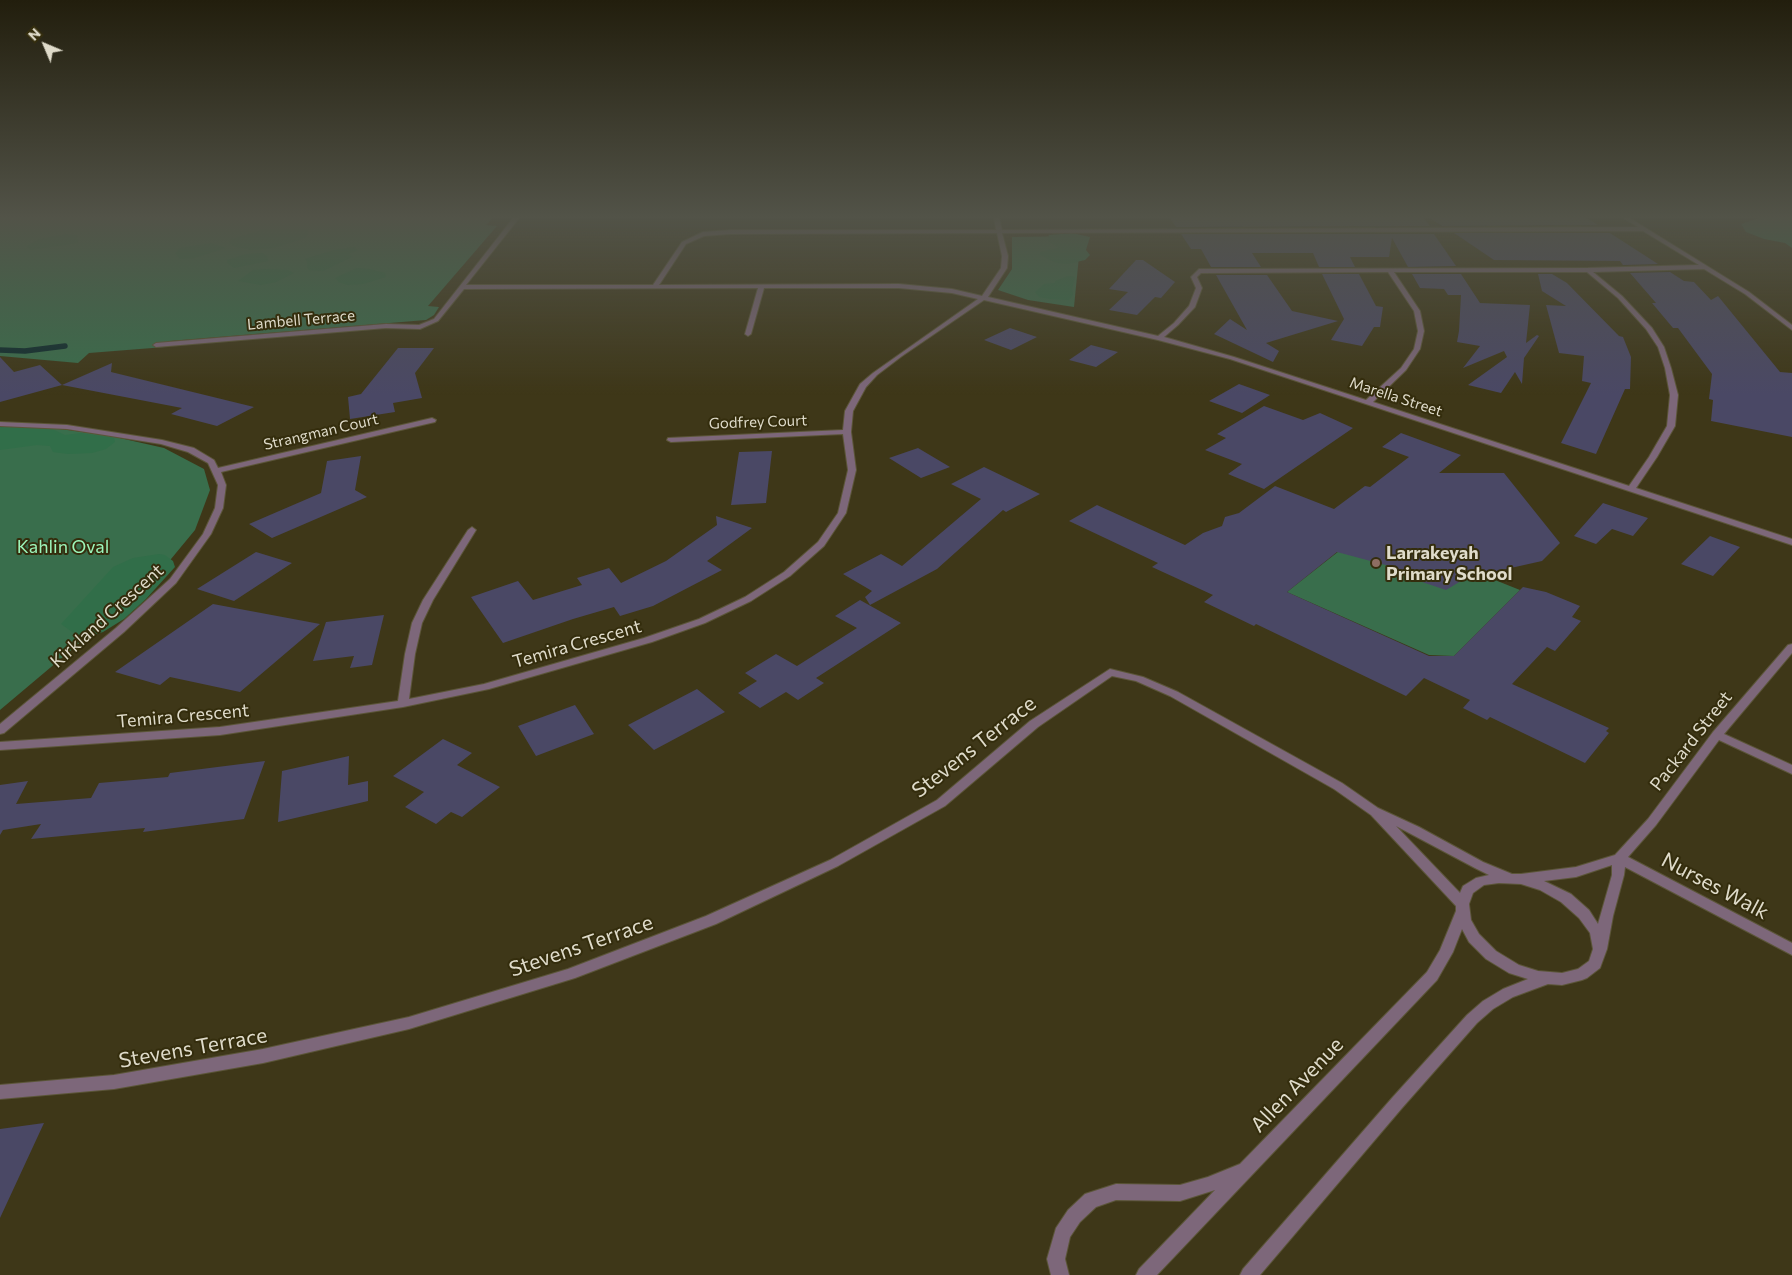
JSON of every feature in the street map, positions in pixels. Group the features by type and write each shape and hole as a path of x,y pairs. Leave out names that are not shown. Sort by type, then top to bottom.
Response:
{"street":[{"name":"Lambell Terrace","path":"156,345 386,326 420,327 436,320 470,276"},
{"path":"654,287 661,276"},
{"path":"985,297 998,276"},
{"path":"1159,338 1192,307 1199,288 1194,276"},
{"path":"1368,402 1404,369 1417,349 1421,330 1417,312 1394,276"},
{"path":"1596,276 1620,297 1649,328 1662,347 1674,395 1671,426 1631,489"},
{"path":"1720,276 1765,306 1792,328"},
{"path":"748,334 762,286"},
{"name":"Marella Street","path":"462,287 898,286 944,290 985,297 1159,338 1232,358 1792,542"},
{"name":"Temira Crescent","path":"0,746 220,731 403,704 485,687 648,640 702,621 748,598 786,574 821,544 842,512 852,470 846,432 849,411 855,398 875,374 985,297"},
{"name":"Strangman Court","path":"216,471 432,420"},
{"path":"0,424 67,427 162,442 197,453 211,462 216,471"},
{"name":"Godfrey Court","path":"671,440 846,432"},
{"name":"Kirkland Crescent","path":"0,730 120,630 173,581 193,555 215,517 221,499 222,485 216,471"},
{"path":"403,704 410,654 418,623 428,600 472,530"},
{"name":"Packard Street","path":"1516,879 1576,872 1619,858 1652,822 1717,735 1792,647"},
{"name":"Stevens Terrace","path":"0,1092 114,1082 263,1056 409,1023 570,974 711,920 842,858 941,803 1034,724 1110,672 1154,685 1196,705 1338,786 1374,810"},
{"path":"1717,735 1792,770"},
{"path":"1374,810 1416,830 1480,865 1552,890 1566,898 1584,914 1596,932 1600,949"},
{"path":"1374,810 1462,908"},
{"path":"1516,879 1499,878 1481,881 1468,890 1462,908 1464,921 1474,938 1491,955 1514,969 1538,977 1562,979 1582,974 1595,964 1618,875 1619,858"},
{"name":"Nurses Walk","path":"1619,858 1792,948"},
{"name":"Allen Avenue","path":"1145,1275 1432,976 1446,952 1462,908"},
{"path":"1249,1275 1404,1095 1472,1020 1488,1005 1508,992 1548,978"},
{"path":"1060,1275 1056,1258 1062,1234 1074,1216 1091,1200 1116,1192 1180,1193 1208,1185 1244,1170"}],"green space":[{"path":"0,276 453,276 428,306 439,307 434,315 426,320 170,341 165,347 89,353 78,363 0,356"},
{"path":"244,276 287,276 276,282 261,285 238,281"},
{"path":"1007,276 1077,276 1074,307 1028,300 998,290"},
{"path":"1067,276 1075,277 1072,289 1073,295 1069,300 1039,297 1035,292 1044,284 1055,283 1055,281"},
{"path":"386,277 363,284 347,285 335,278"},
{"name":"Kahlin Oval","path":"0,426 54,428 111,436 164,448 204,469 210,490 195,530 152,582 0,710"},
{"path":"0,427 52,429 65,435 81,433 114,438 115,442 106,449 92,453 68,454 53,452 50,446 37,445 0,450"},
{"path":"1367,529 1520,590 1454,656 1429,655 1287,592"},
{"path":"159,554 165,555 173,561 175,567 146,599 124,619 103,632 87,637 72,632 61,624 113,567 133,558"}],"building":[{"path":"1121,276 1167,276 1175,282 1161,298 1155,297 1137,315 1109,310 1128,292 1109,289"},
{"path":"1217,276 1268,276 1292,311 1338,321 1266,343 1279,351 1273,362 1214,334 1230,319 1247,330"},
{"path":"1323,276 1360,276 1376,306 1383,307 1380,327 1374,327 1362,346 1331,340 1344,319"},
{"path":"1413,276 1463,276 1480,303 1530,305 1526,343 1537,335 1539,336 1524,358 1522,384 1515,372 1501,393 1468,385 1507,357 1504,351 1463,368 1480,346 1457,342 1461,295 1448,295 1444,289 1420,288"},
{"path":"1539,276 1556,276 1567,283 1619,336 1623,337 1631,357 1630,389 1625,389 1596,454 1561,443 1591,383 1582,381 1584,356 1559,353 1546,305 1566,306 1542,291"},
{"path":"1633,276 1677,276 1684,281 1694,282 1711,300 1718,296 1780,372 1792,373 1792,437 1711,421 1713,400 1709,399 1712,374 1678,328 1673,328 1652,303 1656,303"},
{"path":"1010,328 1037,337 1011,350 984,340"},
{"path":"1091,345 1118,352 1096,367 1069,360"},
{"path":"398,348 434,348 415,373 422,398 393,403 395,412 350,419 348,397 361,394"},
{"path":"0,357 14,372 40,365 62,385 0,402"},
{"path":"112,363 111,372 254,407 217,426 171,414 182,408 62,385"},
{"path":"1239,384 1270,395 1242,413 1209,401"},
{"path":"1264,406 1303,420 1320,413 1353,428 1264,489 1228,474 1242,464 1205,450 1226,438 1217,434"},
{"path":"1401,433 1461,455 1439,473 1504,473 1560,543 1542,561 1466,578 1446,590 1410,578 1393,567 1337,552 1287,592 1429,656 1454,656 1523,587 1546,592 1580,606 1572,617 1581,621 1555,651 1547,647 1512,684 1609,728 1606,731 1609,733 1585,763 1490,717 1487,720 1463,708 1470,700 1424,678 1406,696 1256,624 1254,626 1204,602 1213,595 1152,567 1158,563 1069,521 1097,505 1185,545 1203,533 1222,526 1225,517 1239,513 1275,486 1334,509 1365,486 1370,487 1409,457 1382,447"},
{"path":"918,448 950,467 921,478 889,458"},
{"path":"772,451 766,503 731,505 739,452"},
{"path":"361,456 355,490 367,497 272,538 249,524 321,493 327,461"},
{"path":"984,467 1040,494 1006,512 1003,510 937,569 870,605 865,597 872,591 843,574 881,554 902,566 981,499 951,484"},
{"path":"1603,503 1648,518 1633,536 1612,529 1596,544 1574,536"},
{"path":"716,516 752,528 707,561 722,570 653,606 620,616 614,607 503,643 471,597 518,581 533,600 582,585 577,578 609,568 621,583 666,561 717,525"},
{"path":"1710,536 1740,547 1713,576 1681,564"},
{"path":"256,552 292,563 234,601 197,589"},
{"path":"860,600 901,623 816,678 824,683 798,700 786,692 760,708 738,693 757,681 745,673 776,654 797,666 857,628 835,616"},
{"path":"213,604 320,624 240,692 170,677 160,685 115,672"},
{"path":"384,615 372,665 350,668 354,656 313,661 326,622"},
{"path":"697,689 725,712 654,750 628,725"},
{"path":"575,705 594,734 536,756 518,726"},
{"path":"443,739 472,753 457,765 500,787 462,817 451,812 436,824 405,807 424,792 393,776"},
{"path":"349,756 348,785 368,781 368,801 278,822 282,771"},
{"path":"265,761 244,819 143,832 145,828 31,839 41,824 3,830 0,835 0,785 28,781 16,804 91,798 99,783 168,777 170,773"},
{"path":"44,1123 0,1218 0,1129"}],"waterway":[{"path":"0,350 25,351 65,346"}],"place":[{"name":"Larrakeyah Primary School","path":"1376,563"}]}
